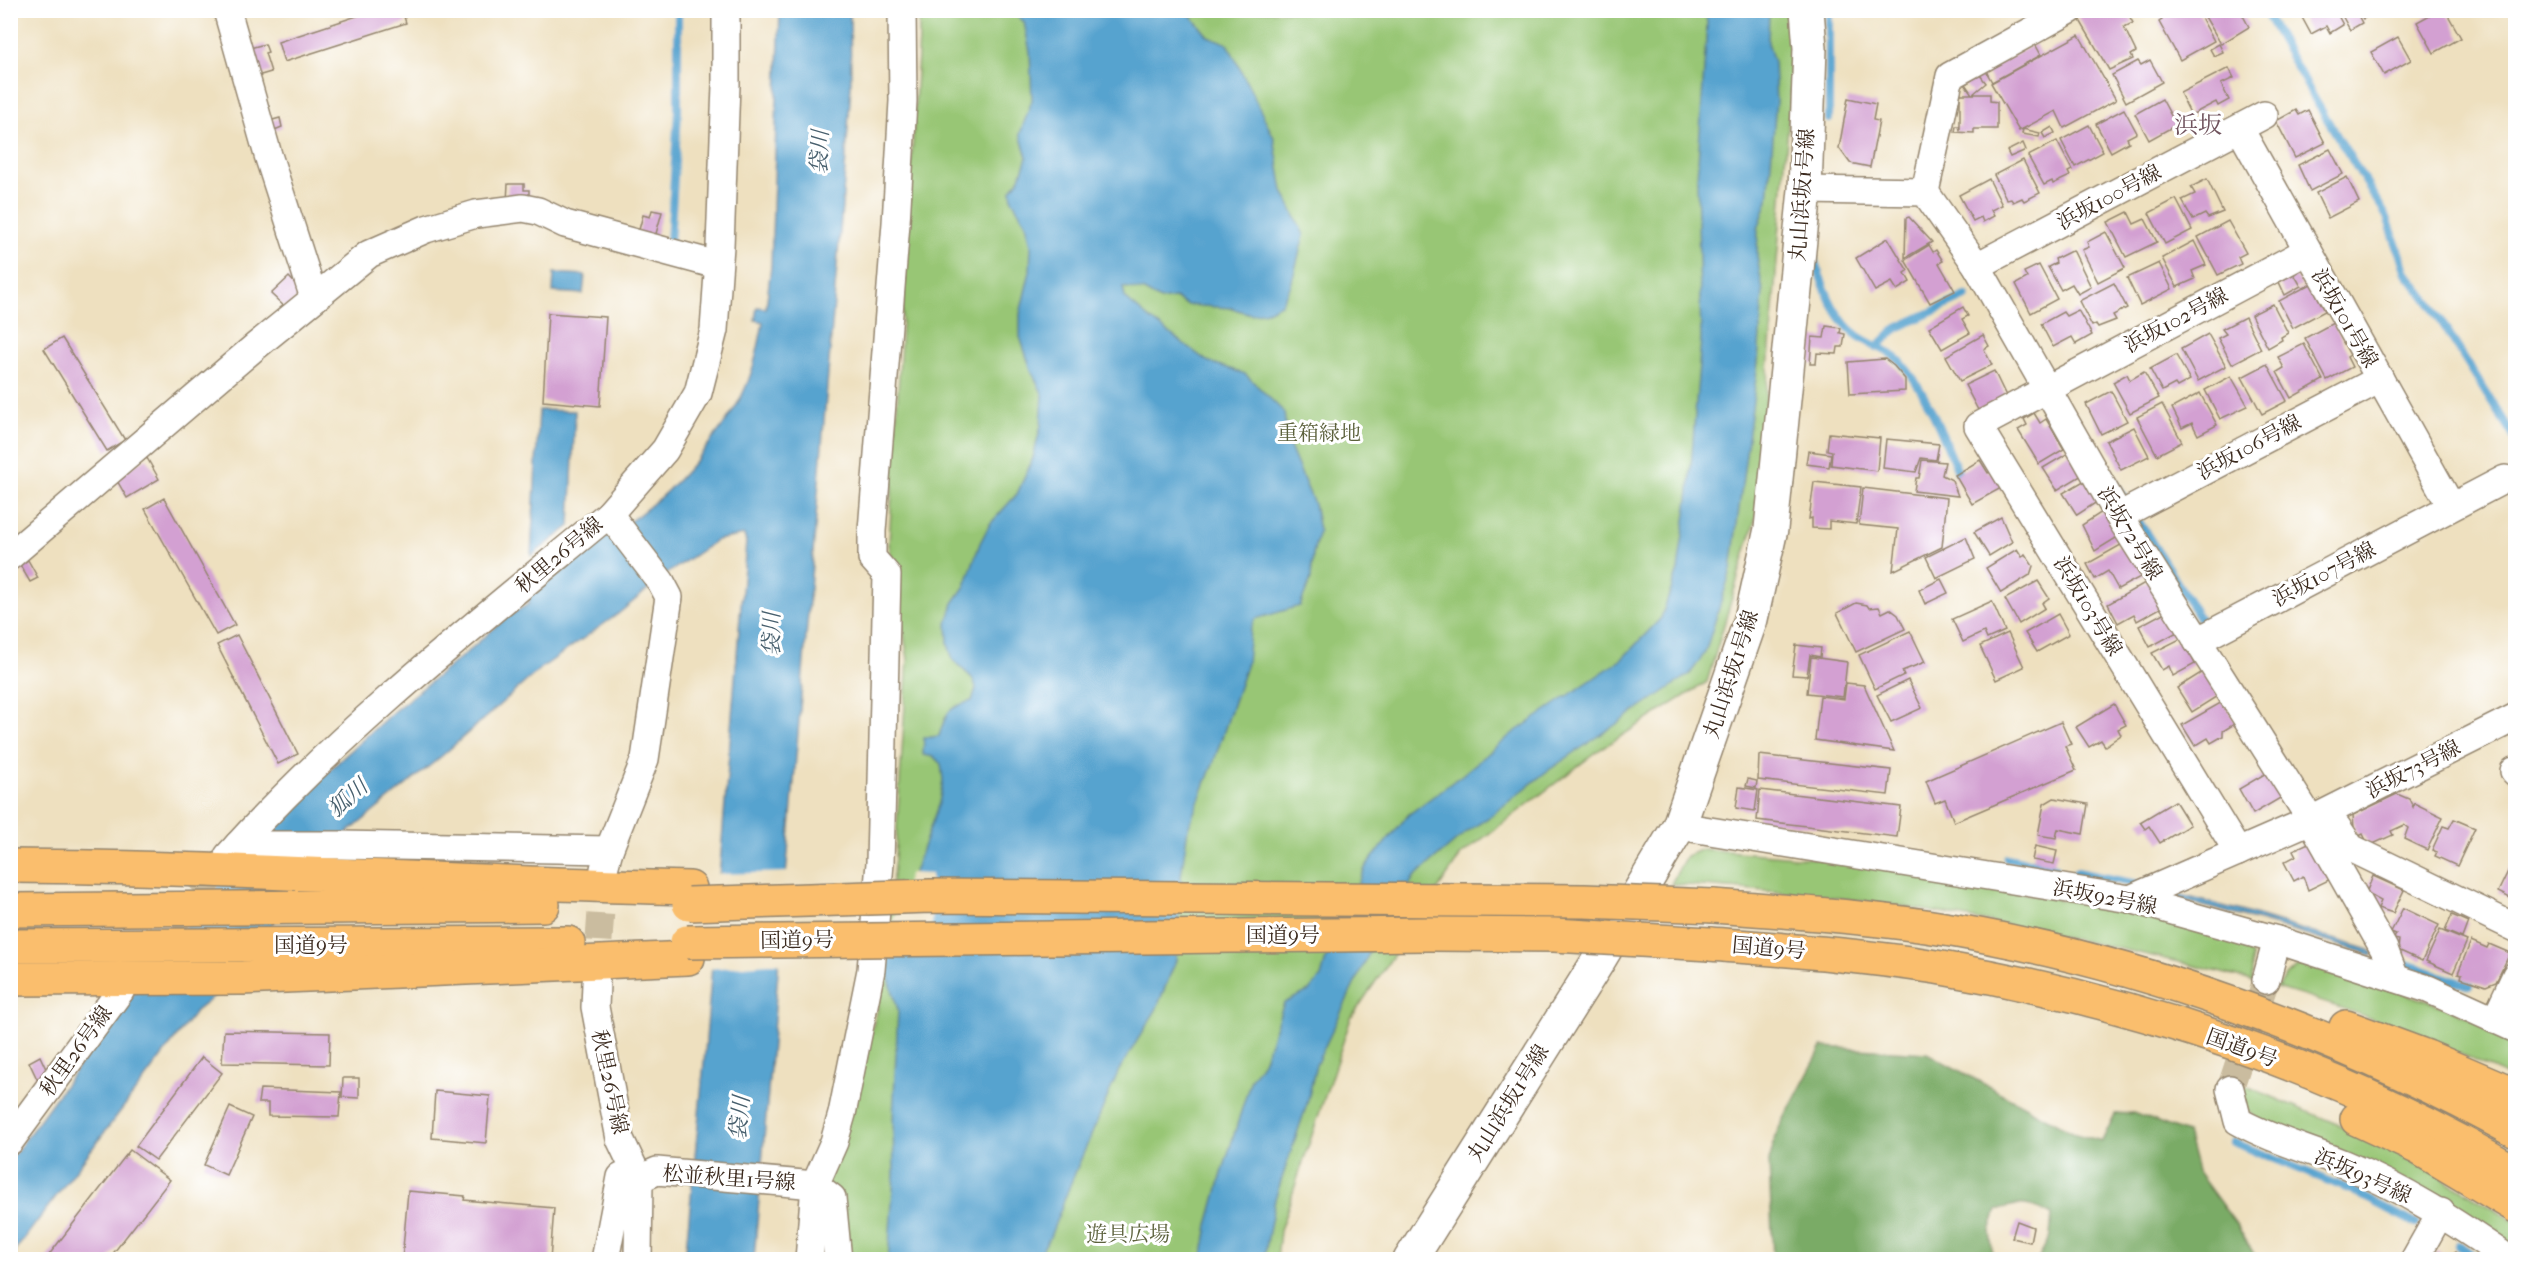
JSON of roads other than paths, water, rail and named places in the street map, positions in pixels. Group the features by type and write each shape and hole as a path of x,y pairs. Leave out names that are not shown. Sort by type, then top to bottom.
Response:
{"highway":[{"path":"10,866 236,854 334,859 492,882 689,896"},
{"name":"国道9号","path":"10,910 301,908 689,896 931,896 1584,901 1786,911 1926,926 2100,964 2217,1000 2330,1042 2436,1089 2516,1131"},
{"name":"国道9号","path":"10,946 270,945 688,950 932,938 1503,934 1597,937 1833,954 1984,975 2092,1000 2238,1046 2329,1081 2425,1125 2516,1173"},
{"path":"10,979 131,984 688,950"},
{"path":"2100,964 2214,987 2316,1016 2418,1053 2516,1095"},
{"path":"2092,1000 2377,1127 2452,1167 2516,1206"}],"street":[{"path":"227,10 268,155 314,298"},
{"path":"614,521 665,450 698,393 714,330 726,85 726,10"},
{"path":"809,1260 808,1184 834,1142 872,970 879,874 887,575 872,558 872,531 896,223 903,101 902,10"},
{"name":"丸山浜坂1号線","path":"1410,1260 1597,963 1679,826 1751,619 1772,529 1805,190 1810,48 1808,10"},
{"path":"1805,190 1925,192 1950,76 2070,10"},
{"name":"浜坂100号線","path":"1977,266 2264,115"},
{"name":"浜坂101号線","path":"2240,129 2451,506"},
{"name":"浜坂72号線","path":"1925,192 1977,266 2119,516 2311,820 2384,949 2395,978"},
{"path":"10,556 369,254 426,229 476,214 522,208 538,211 565,224 717,265"},
{"name":"浜坂102号線","path":"2046,390 2307,250"},
{"name":"浜坂106号線","path":"2119,516 2380,379"},
{"name":"浜坂103号線","path":"2046,390 1978,426 2238,852"},
{"name":"浜坂107号線","path":"2197,641 2505,479"},
{"name":"秋里26号線","path":"236,854 336,745 441,653 614,521 661,582 669,597 645,759 607,860 334,859"},
{"name":"浜坂73号線","path":"2130,899 2311,820 2516,717"},
{"name":"浜坂92号線","path":"1679,826 2130,899 2277,940 2395,978 2428,989 2505,1024"},
{"path":"2337,826 2351,849 2516,928"},
{"path":"2266,980 2277,940"},
{"path":"2505,1024 2516,975"},
{"name":"秋里26号線","path":"596,983 595,1006 621,1139 648,1175"},
{"name":"秋里26号線","path":"10,1141 131,984"},
{"name":"浜坂93号線","path":"2230,1089 2238,1121 2262,1134 2345,1164 2441,1212 2510,1260"},
{"path":"638,1260 648,1175"},
{"name":"松並秋里1号線","path":"605,1260 621,1177 648,1175 808,1184"},
{"path":"808,1184 832,1198 838,1260"},
{"path":"2414,1260 2441,1212"}],"water":[{"path":"780,11 850,11 851,86 754,1259 685,1259 705,1052 746,542 744,535 717,540 668,573 618,614 540,669 443,755 346,834 210,1000 196,1011 11,1256 11,1159 83,1060 210,895 263,831 394,711 508,616 529,604 529,596 567,568 604,531 608,536 654,503 679,479 734,410 747,385 756,358 763,322 755,320 757,307 766,308 771,266"},
{"path":"1012,11 1187,11 1208,36 1228,44 1274,138 1283,191 1304,235 1291,285 1281,304 1267,311 1251,314 1231,308 1187,305 1175,298 1160,300 1144,291 1123,287 1125,298 1207,361 1245,374 1284,412 1287,440 1314,504 1319,530 1313,554 1311,579 1300,606 1255,619 1250,630 1247,663 1214,761 1188,828 1181,876 1176,960 1156,1010 1119,1070 1050,1237 1042,1250 1027,1256 1003,1259 888,1259 894,1175 893,1119 898,1010 883,958 939,803 943,780 941,764 934,757 923,755 924,738 939,736 949,712 957,706 972,701 976,688 972,678 953,660 948,644 947,623 953,603 965,586 980,543 990,524 1017,494 1033,458 1041,425 1043,395 1031,370 1020,337 1020,314 1030,271 1031,245 1026,223 1012,200 1011,190 1020,178 1027,157 1020,134 1032,100 1030,52 1024,22"},
{"path":"1705,11 1769,11 1768,43 1774,62 1776,101 1768,200 1758,229 1757,256 1763,291 1758,362 1731,570 1705,653 1690,674 1546,772 1488,818 1465,833 1414,877 1370,951 1316,1065 1307,1104 1275,1199 1264,1259 1202,1260 1208,1225 1251,1079 1263,1062 1284,1003 1309,991 1321,977 1327,955 1366,866 1408,815 1513,733 1622,659 1661,618 1678,570 1689,492 1701,339 1697,179 1707,22"},
{"path":"554,273 585,275 583,294 553,292"},
{"path":"539,410 575,411 570,526 531,556"},
{"path":"2169,892 2238,910 2373,951 2372,955 2163,895"}],"waterway":[{"path":"670,243 678,112 678,10"},
{"path":"1829,10 1829,119"},
{"path":"2264,10 2317,103 2387,217 2406,273 2429,302 2516,440"},
{"path":"1813,257 1830,300 1842,320 1858,336 1897,358 1919,387 1958,472"},
{"path":"1877,347 1897,328 1966,296"},
{"path":"2113,480 2207,630"},
{"path":"2007,858 2055,868"},
{"path":"2076,872 2142,885"},
{"path":"2407,964 2469,986"},
{"path":"2233,1142 2351,1190 2416,1224"},
{"path":"2458,1245 2482,1260"}],"tunnel":[{"path":"121,990 227,857"},
{"path":"596,982 604,869"},
{"path":"2230,1089 2266,980"}],"district":[{"name":"浜坂","path":"2198,125"}],"water label":[{"name":"袋川","path":"820,152"},
{"name":"袋川","path":"772,634"},
{"name":"狐川","path":"348,798"},
{"name":"袋川","path":"740,1118"}],"park label":[{"name":"重箱緑地","path":"1319,433"},
{"name":"遊具広場","path":"1128,1234"}]}
